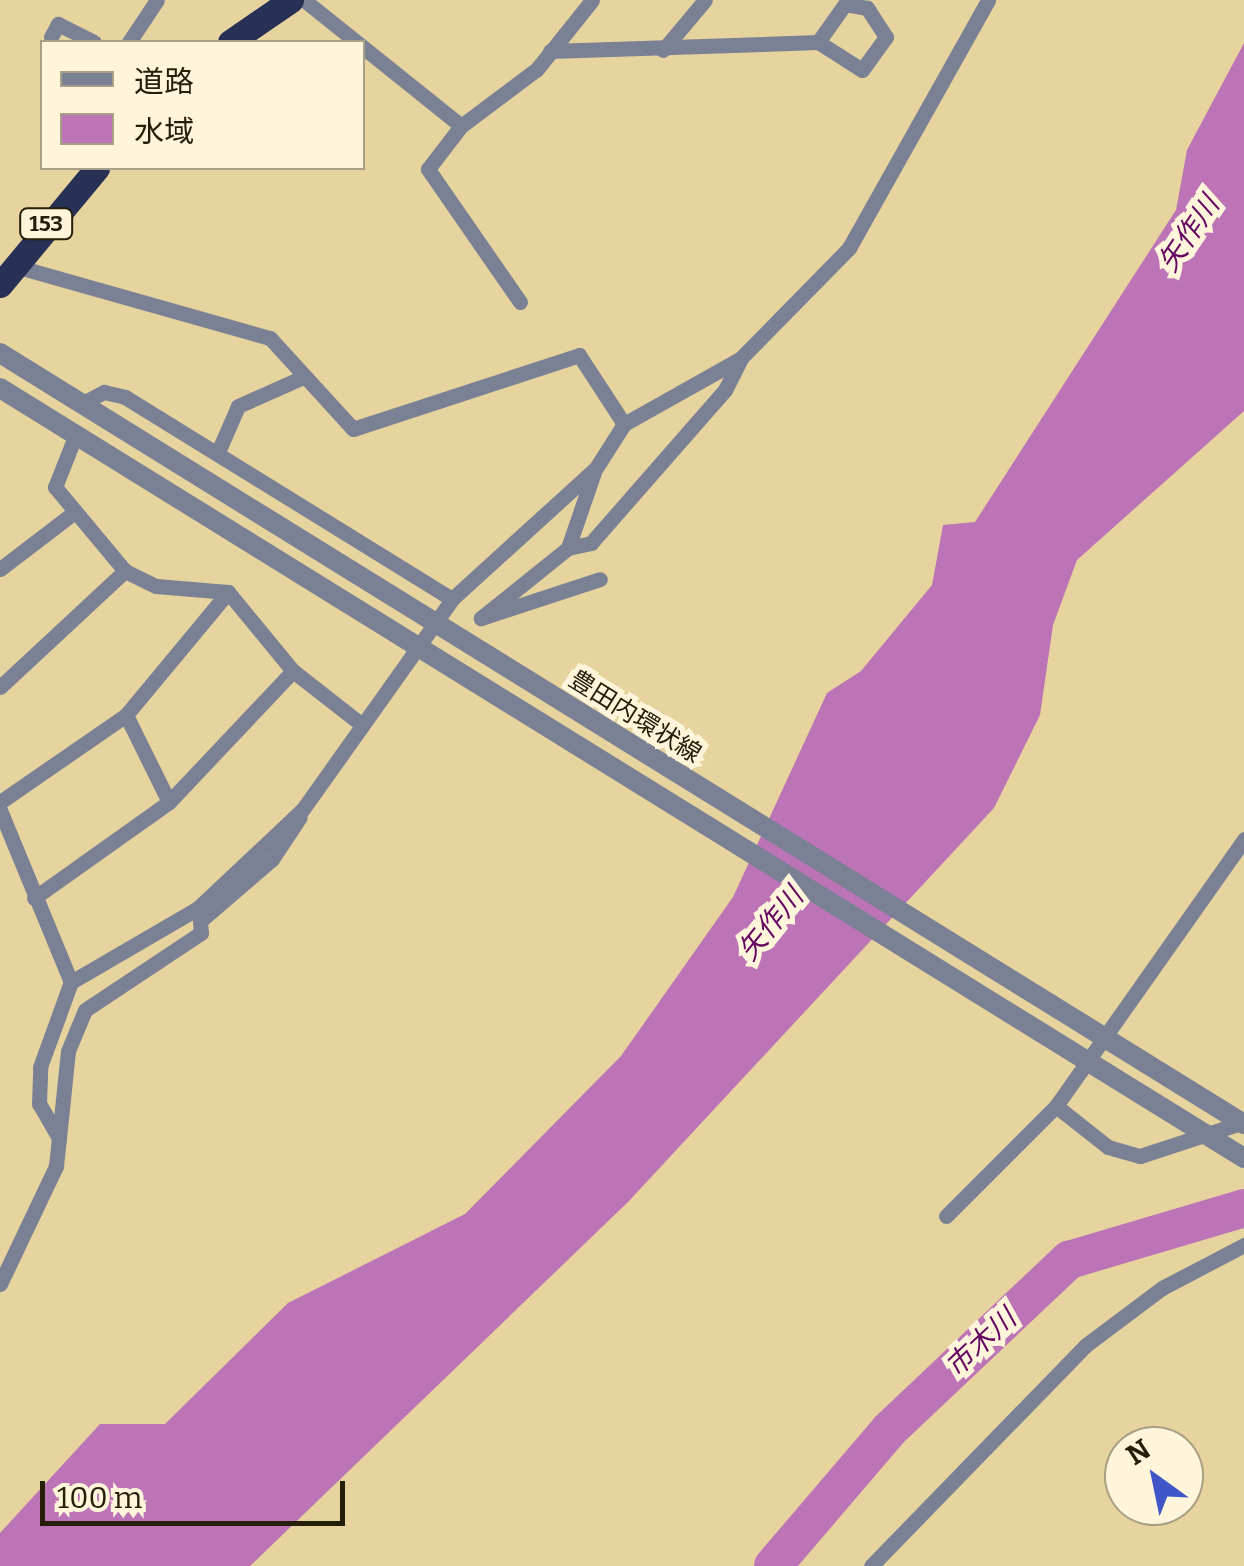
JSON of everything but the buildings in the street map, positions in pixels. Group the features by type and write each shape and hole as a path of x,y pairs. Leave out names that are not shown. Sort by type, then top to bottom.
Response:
{"highway":[{"path":"233,40 291,0"},
{"name":"153","path":"8,276 95,170"}],"street":[{"path":"130,40 156,0"},
{"path":"304,0 354,40"},
{"path":"520,302 428,176 461,126 550,51 592,0"},
{"path":"663,50 705,0"},
{"path":"600,579 482,618 568,548 591,543 725,390 740,359 868,221 988,0"},
{"path":"550,51 818,42 845,67 862,70 886,37 867,8 845,4 818,42"},
{"path":"50,37 58,24 90,40"},
{"path":"365,49 461,126"},
{"path":"8,276 270,338 353,429 579,355 624,424"},
{"name":"豊田内環状線","path":"0,353 1244,1123"},
{"path":"568,548 596,468 624,424 740,359"},
{"path":"218,452 238,406 304,377"},
{"name":"豊田内環状線","path":"0,388 112,452 1244,1158"},
{"path":"81,404 104,392 125,397 452,599"},
{"path":"76,434 55,486 72,514 126,571 156,586 228,592 293,671 362,724"},
{"path":"0,1284 56,1166 72,1033 85,1010 201,933 200,921 272,859 452,599 596,468"},
{"path":"0,569 72,514"},
{"path":"0,687 126,571"},
{"path":"0,802 126,715 228,592"},
{"path":"34,898 169,802 293,671"},
{"path":"126,715 169,802"},
{"path":"59,1138 38,1104 40,1067 71,982 198,908 303,809"},
{"path":"0,810 71,982"},
{"path":"946,1216 1056,1106 1244,838"},
{"path":"1056,1106 1108,1147 1140,1156 1244,1123"},
{"path":"872,1566 1086,1345 1241,1250"}],"water":[{"name":"矢作川","path":"1244,43 1244,411 1077,560 1053,625 1040,715 994,808 628,1202 250,1566 0,1566 0,1533 100,1424 165,1424 288,1303 465,1214 621,1056 733,897 827,693 861,671 932,585 943,525 975,522 1176,210 1187,150"}],"waterway":[{"name":"市木川","path":"773,1566 889,1430 1069,1260 1244,1208"}]}
